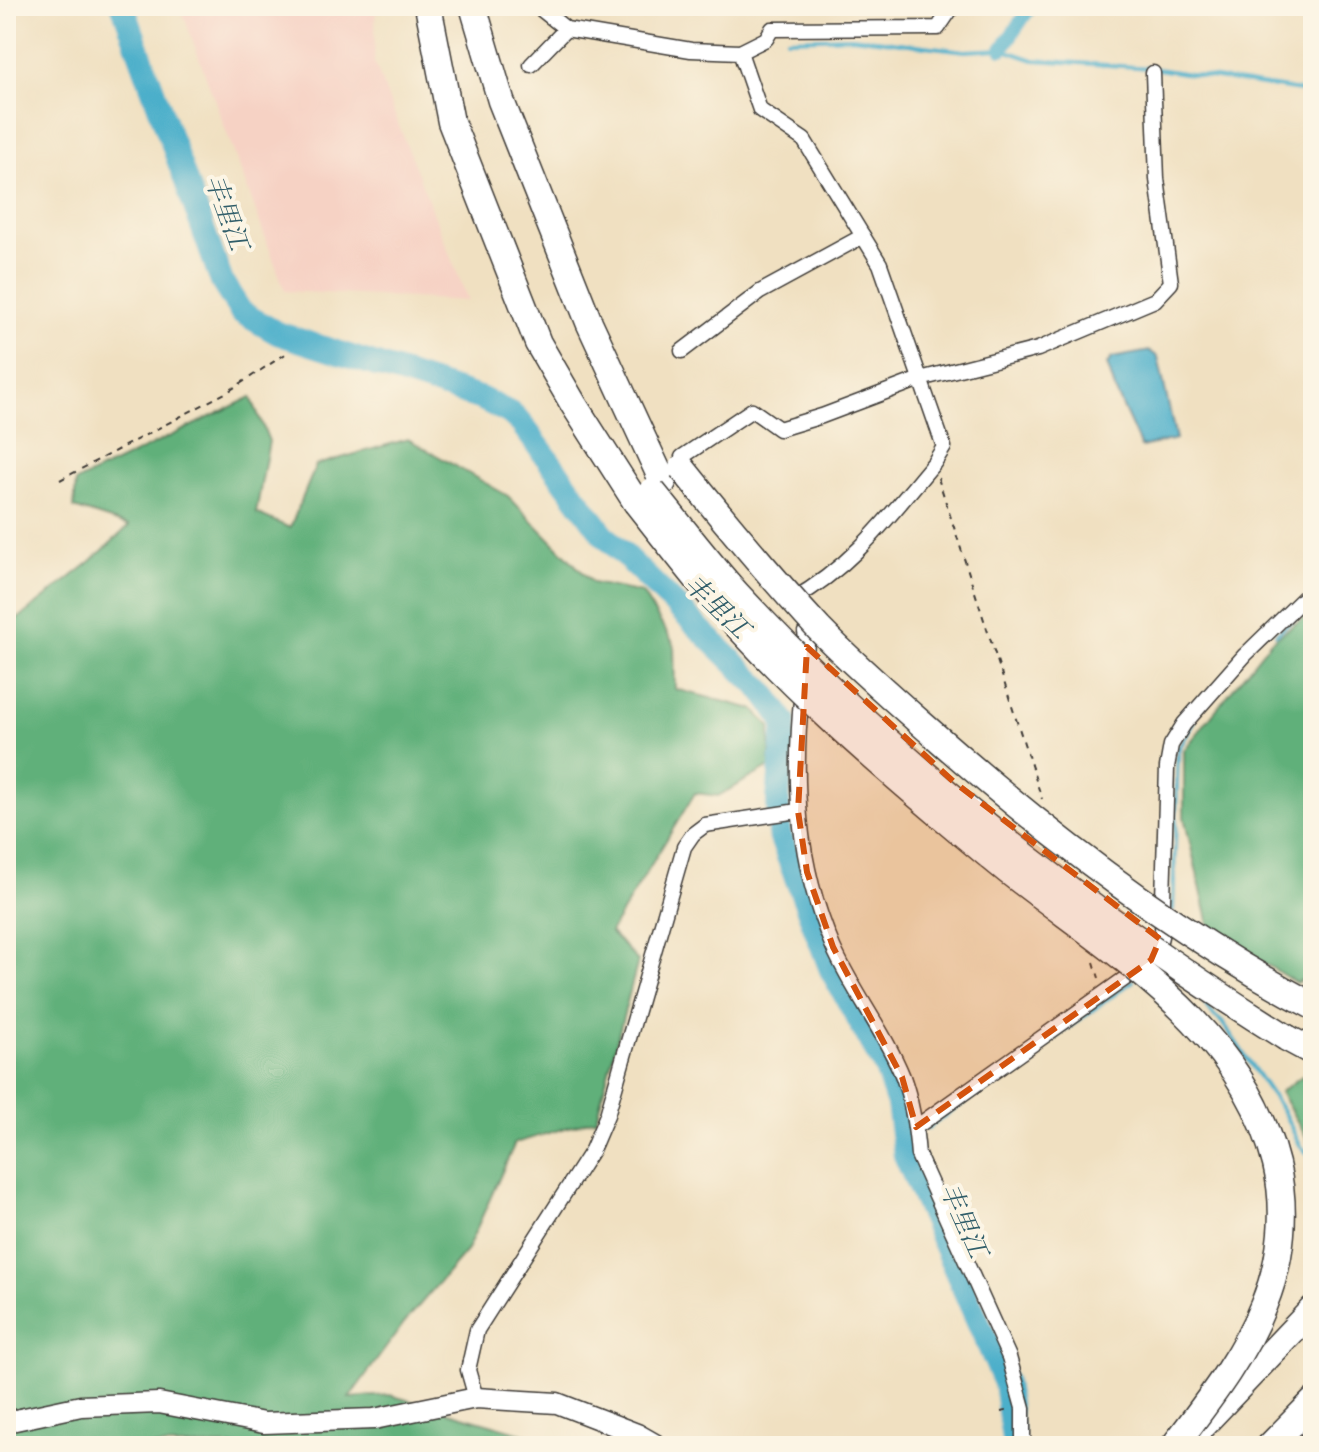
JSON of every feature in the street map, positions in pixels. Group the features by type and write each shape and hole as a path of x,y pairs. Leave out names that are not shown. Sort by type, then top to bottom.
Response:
{"highway":[{"path":"428,6 451,122 538,343 574,405 761,566 822,632 1023,811 1122,886 1218,952 1313,1006"},
{"path":"473,6 501,101 589,322 719,605 783,672 877,762 996,861 1123,956 1163,991 1227,1059 1255,1102 1271,1143 1281,1185 1281,1228 1275,1272 1251,1333 1232,1368 1174,1446"},
{"path":"663,480 744,582 858,695 954,782 1047,858 1298,1033 1313,1052"},
{"path":"1183,1446 1313,1309"},
{"path":"1270,1446 1313,1402"}],"street":[{"path":"537,6 566,29 691,50 740,52 766,39 772,29 938,28 953,6"},
{"path":"531,65 566,29"},
{"path":"740,52 760,110 804,140 880,264 944,447 858,553 818,586 792,600"},
{"path":"663,480 752,410 779,429 920,379 1038,349 1155,300 1171,283 1157,179 1153,73"},
{"path":"682,351 760,292 863,236"},
{"path":"916,1127 1103,991 1151,960 1162,932 1167,767 1171,745 1184,724 1245,655 1313,589"},
{"path":"805,632 807,643 794,811 807,872 833,947 902,1077 916,1127 918,1155 1009,1357 1023,1408 1023,1446"},
{"path":"476,1398 468,1370 477,1330 597,1139 628,1047 684,847 693,834 705,825 794,811"},
{"path":"6,1422 81,1406 159,1403 264,1423 374,1419 476,1398 557,1403 637,1434 658,1446"}],"path":[{"path":"60,480 229,391 290,351"},
{"path":"934,463 1045,810"},
{"path":"1094,961 1103,991"}],"highlighted area":[{"path":"807,647 954,782 1160,939 1159,945 1151,960 916,1127 902,1077 833,947 807,872 798,811"}],"shaded area":[{"path":"180,6 376,6 374,62 468,301 285,291"}],"green space":[{"path":"251,397 269,441 256,513 290,528 316,465 408,439 508,496 593,583 642,593 674,644 675,689 753,709 770,726 770,767 718,796 695,793 610,932 638,961 596,1119 515,1143 467,1250 404,1323 349,1398 390,1395 566,1446 6,1446 6,606 19,618 90,562 129,526 74,508 76,482"},
{"path":"1313,611 1313,974 1296,983 1210,929 1184,817 1184,750 1271,641"},
{"path":"1302,1076 1313,1084 1313,1149 1280,1092"}],"water":[{"path":"1150,351 1158,357 1176,439 1141,447 1107,364 1112,358"}],"waterway":[{"name":"丰里江","path":"123,6 222,282 241,312 277,333 482,399 510,413 521,423 604,535 763,691 785,722 778,799 779,833 831,970 886,1069 898,1104 905,1155 1005,1383 1014,1446"},
{"path":"1002,49 1031,6"},
{"path":"787,39 852,37 965,51 1002,49 1034,60 1151,68 1313,93"},
{"path":"1276,634 1313,601"},
{"path":"1173,910 1178,750 1194,722"},
{"path":"928,1128 1133,981"},
{"path":"1199,994 1212,1014 1222,1022 1284,1113 1301,1147 1313,1158"}]}
